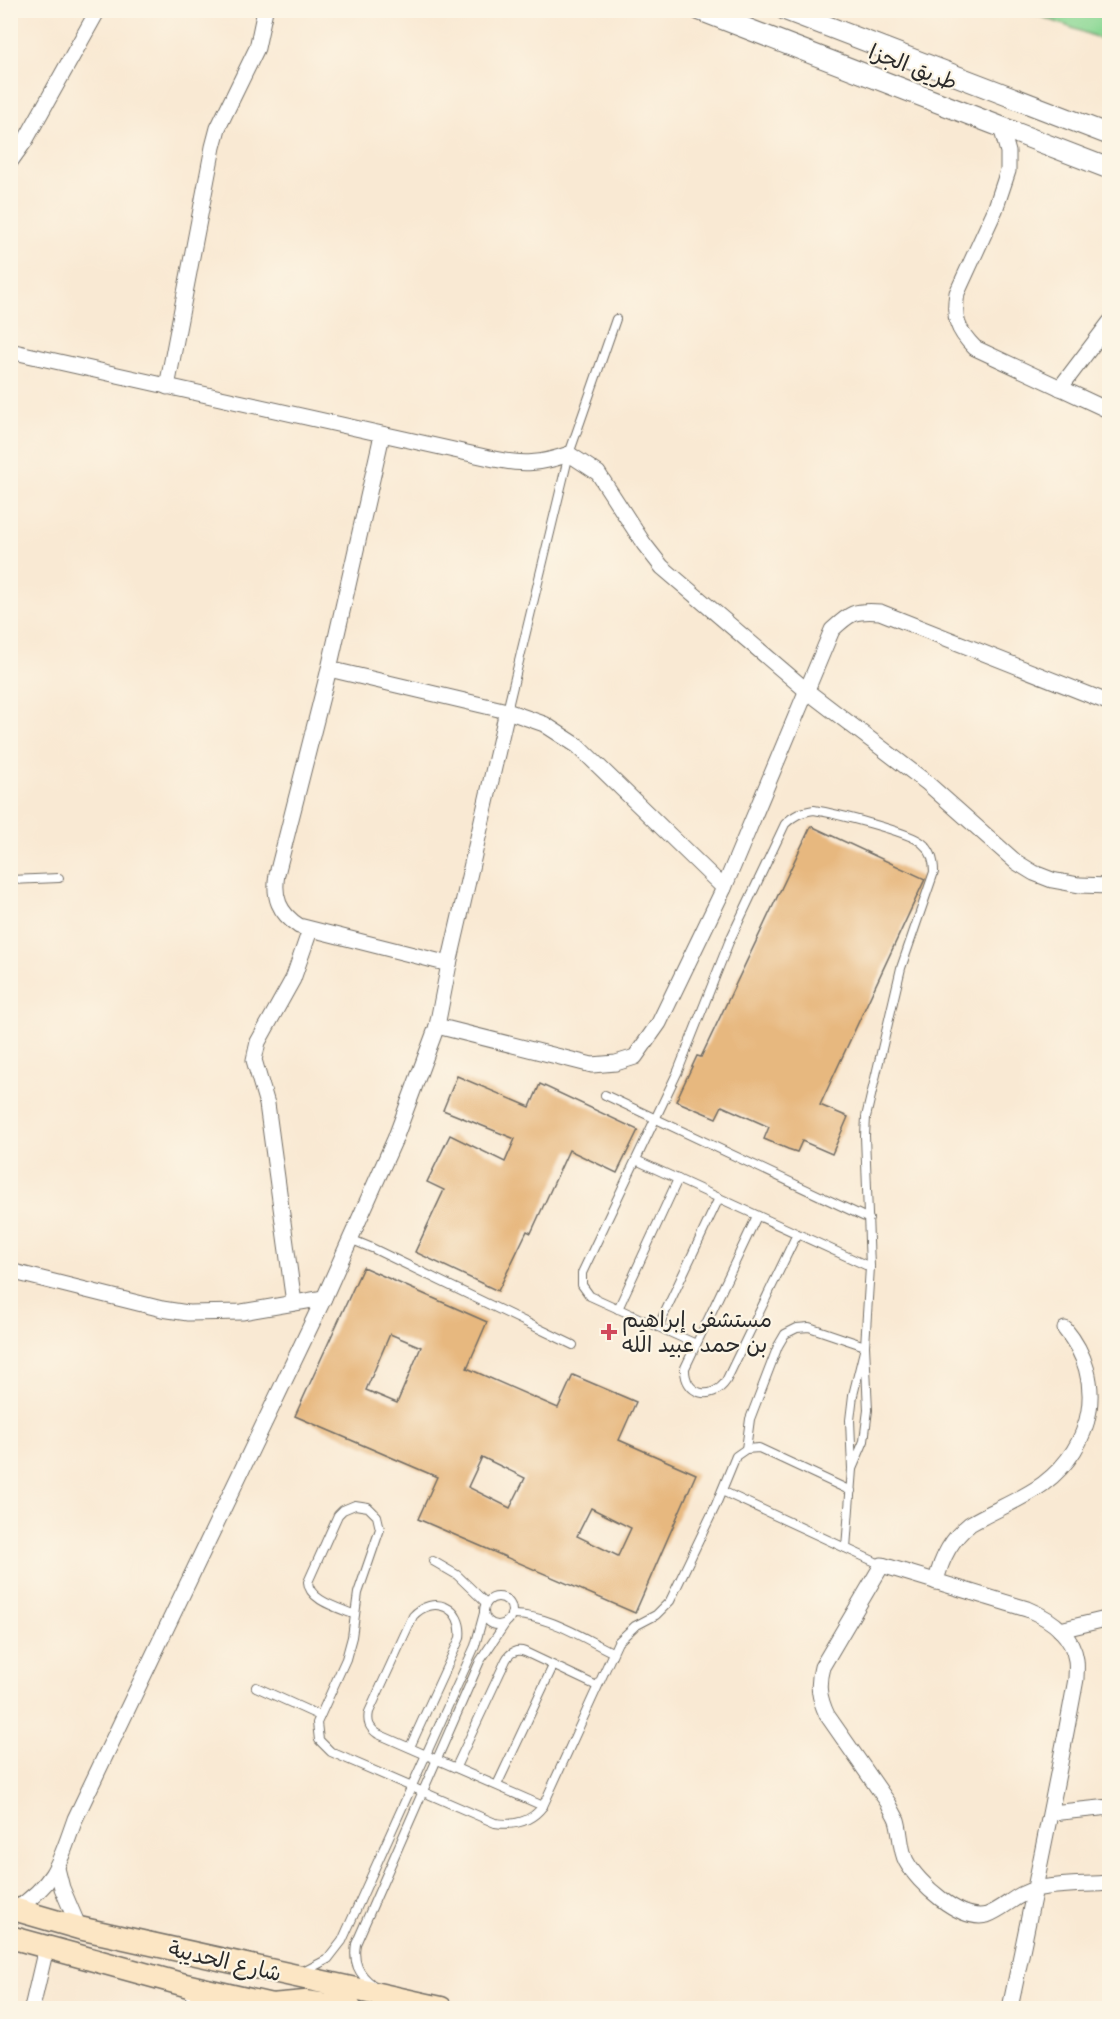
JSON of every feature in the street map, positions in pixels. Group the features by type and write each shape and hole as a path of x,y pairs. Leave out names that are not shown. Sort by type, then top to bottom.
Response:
{"main road":[{"name":"شارع الحديبة","path":"13,1909 80,1928 441,2008"},
{"name":"شارع الحديبة","path":"10,1937 272,2007 305,2002 350,2008"}],"street":[{"path":"10,162 25,141 98,10"},
{"path":"167,387 213,147 218,128 257,48 266,10"},
{"name":"طريق الجزا","path":"699,10 1110,169"},
{"name":"طريق الجزا","path":"784,10 1110,135"},
{"path":"1001,127 1008,152 1008,171 994,210 957,293 955,308 957,323 964,337 975,348 1110,411"},
{"path":"1060,388 1110,322"},
{"path":"10,351 517,464 536,464 569,454 598,473 644,544 662,567 807,691 926,782 1016,862 1052,880 1079,885 1110,886"},
{"path":"382,435 329,669 275,886 278,904 288,919 298,926 449,964"},
{"path":"437,1026 592,1065 616,1063 635,1057 659,1023 724,888 832,630 846,617 860,610 880,612 1110,704"},
{"path":"329,669 507,711 544,724 578,746 724,888"},
{"path":"13,1909 34,1896 57,1868 75,1819 324,1298 395,1139 437,1026 507,711"},
{"path":"294,1303 267,1104 254,1060 258,1042 293,979 310,930"},
{"path":"10,1271 162,1309 188,1313 242,1312 324,1298"},
{"path":"936,1582 950,1544 962,1530 1042,1485 1064,1465 1080,1440 1088,1414 1089,1380 1080,1350 1065,1329"},
{"path":"1010,2008 1035,1889 1051,1814 1076,1679 1076,1659 1070,1642 1047,1617 882,1565 822,1667 819,1679 822,1704 896,1818 905,1860 922,1881 948,1904 962,1913 976,1916 985,1915 1035,1889 1110,1883"},
{"path":"1060,1630 1110,1618"},
{"path":"1051,1814 1110,1807"},
{"path":"57,1868 62,1888 80,1928"},
{"path":"32,2008 46,1948"},
{"path":"185,1985 201,2008"}],"lane":[{"path":"507,711 569,454 616,319"},
{"path":"696,1344 590,1296 585,1291 581,1279 582,1273 688,1047 729,942 784,824 793,816 814,810 916,838 929,850 933,858 934,872 901,968 868,1102 865,1136 870,1267 865,1346 867,1425 864,1441 852,1470"},
{"path":"10,880 59,878"},
{"path":"605,1095 869,1219"},
{"path":"636,1160 870,1267"},
{"path":"618,1309 678,1179"},
{"path":"658,1327 719,1198"},
{"path":"757,1216 685,1368 686,1380 694,1390 700,1393 713,1393 726,1381 797,1234"},
{"path":"350,1239 573,1345"},
{"path":"746,1449 750,1419 778,1346 785,1334 797,1328 809,1328 865,1346"},
{"path":"846,1548 852,1470 851,1411 865,1346"},
{"path":"355,1615 315,1597 308,1587 310,1576 338,1515 343,1510 361,1505 373,1511 380,1522 380,1529 358,1593 355,1615 352,1637 346,1659 317,1723 317,1732 324,1747 495,1823 518,1824 537,1814 543,1806 612,1652 626,1634 656,1615 670,1600 722,1491 736,1456 746,1449 759,1448 851,1491"},
{"path":"722,1491 882,1565"},
{"path":"433,1561 457,1575 486,1603"},
{"path":"284,1974 307,1971 318,1965 336,1951 342,1941 475,1646 486,1603 496,1597 510,1604 511,1615 480,1661 359,1934 354,1954 359,1972 365,1979 397,2000"},
{"path":"410,1747 460,1638 458,1618 443,1606 423,1608 413,1616 368,1717 368,1722 374,1731 410,1747 426,1754 437,1759 497,1785 543,1806"},
{"path":"483,1613 489,1623 505,1624"},
{"path":"511,1615 529,1616 546,1621 612,1652"},
{"path":"456,1767 508,1656 515,1651 520,1650 597,1686"},
{"path":"497,1785 554,1665"},
{"path":"256,1687 320,1716"}],"green space":[{"path":"1027,11 1109,11 1109,42"}],"building":[{"path":"811,826 925,879 820,1105 848,1117 832,1154 802,1141 797,1152 764,1139 769,1127 722,1106 716,1118 676,1101 697,1056 701,1057"},
{"path":"457,1076 530,1107 540,1084 638,1130 617,1173 569,1150 531,1233 527,1231 498,1291 415,1252 444,1190 427,1182 450,1135 505,1162 515,1139 443,1110"},
{"path":"363,1267 487,1322 467,1368 558,1408 573,1375 636,1402 619,1440 696,1474 635,1613 418,1519 437,1477 295,1416","holes":["390,1334 421,1347 397,1403 366,1390","482,1457 525,1478 510,1508 468,1487","591,1508 631,1528 618,1556 577,1536"]}],"place":[{"name":"مستشفى إبراهيم بن حمد عبيد الله","path":"609,1332"}]}
